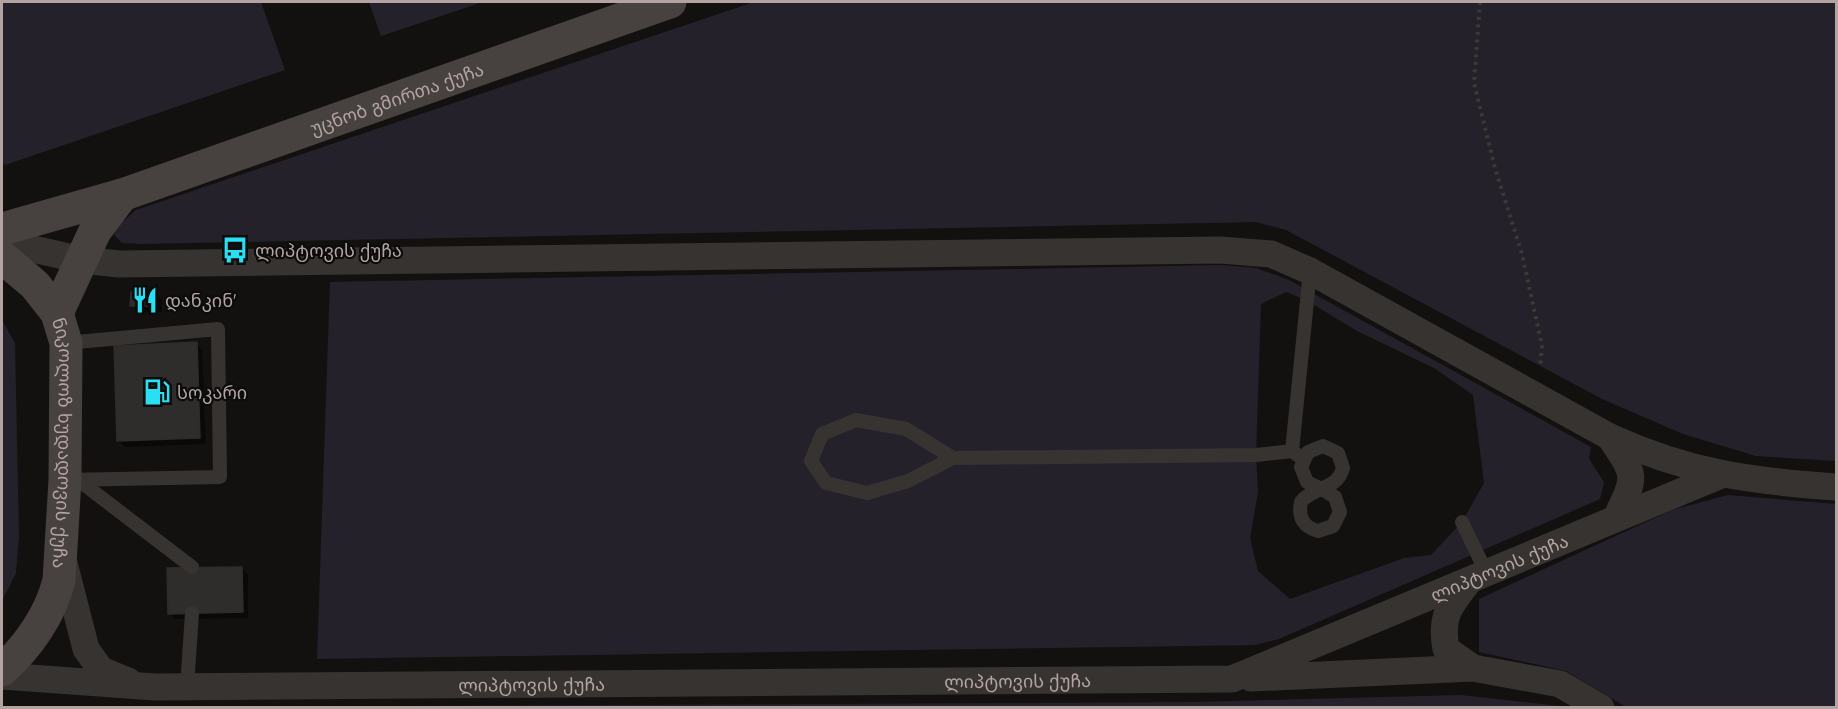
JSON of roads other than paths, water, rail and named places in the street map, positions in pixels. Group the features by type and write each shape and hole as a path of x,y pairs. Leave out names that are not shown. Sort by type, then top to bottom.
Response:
{"main road":[{"name":"უცნობ გმირთა ქუჩა","path":"2,229 122,195 670,2"},
{"path":"61,328 82,260 95,231 122,195"},
{"name":"ნიკოლოზ ხუდადოვის ქუჩა","path":"2,257 35,285 61,328 71,480 55,595 20,654 2,670"}],"street":[{"path":"2,242 82,260 119,264 1220,250 1271,254 1310,272 1610,437 1649,455 1721,475"},
{"path":"1610,437 1632,471 1632,482 1616,518"},
{"name":"ლიპტოვის ქუჩა","path":"2,676 155,687 1232,679 1721,475 1836,487"},
{"name":"ლიპტოვის ქუჩა","path":"62,552 86,650 101,670 117,678 155,687"},
{"path":"1473,668 1446,649 1442,628 1451,603 1478,577"},
{"path":"1232,679 1473,668 1560,684 1601,708"}],"lane":[{"path":"953,458 906,429 856,420 822,434 811,461 826,483 867,494 908,481 953,458 1298,455 1314,447 1331,448 1338,453 1343,468 1336,483 1322,489 1307,482 1298,455 1310,272"},
{"path":"61,328 218,329 220,477 71,480"},
{"path":"71,480 192,567"},
{"path":"1462,522 1478,577"},
{"path":"187,687 192,613"}],"place":[{"name":"ლიპტოვის ქუჩა","path":"235,250"},
{"name":"დანკინ'","path":"145,300"},
{"name":"სოკარი","path":"157,392"}]}
